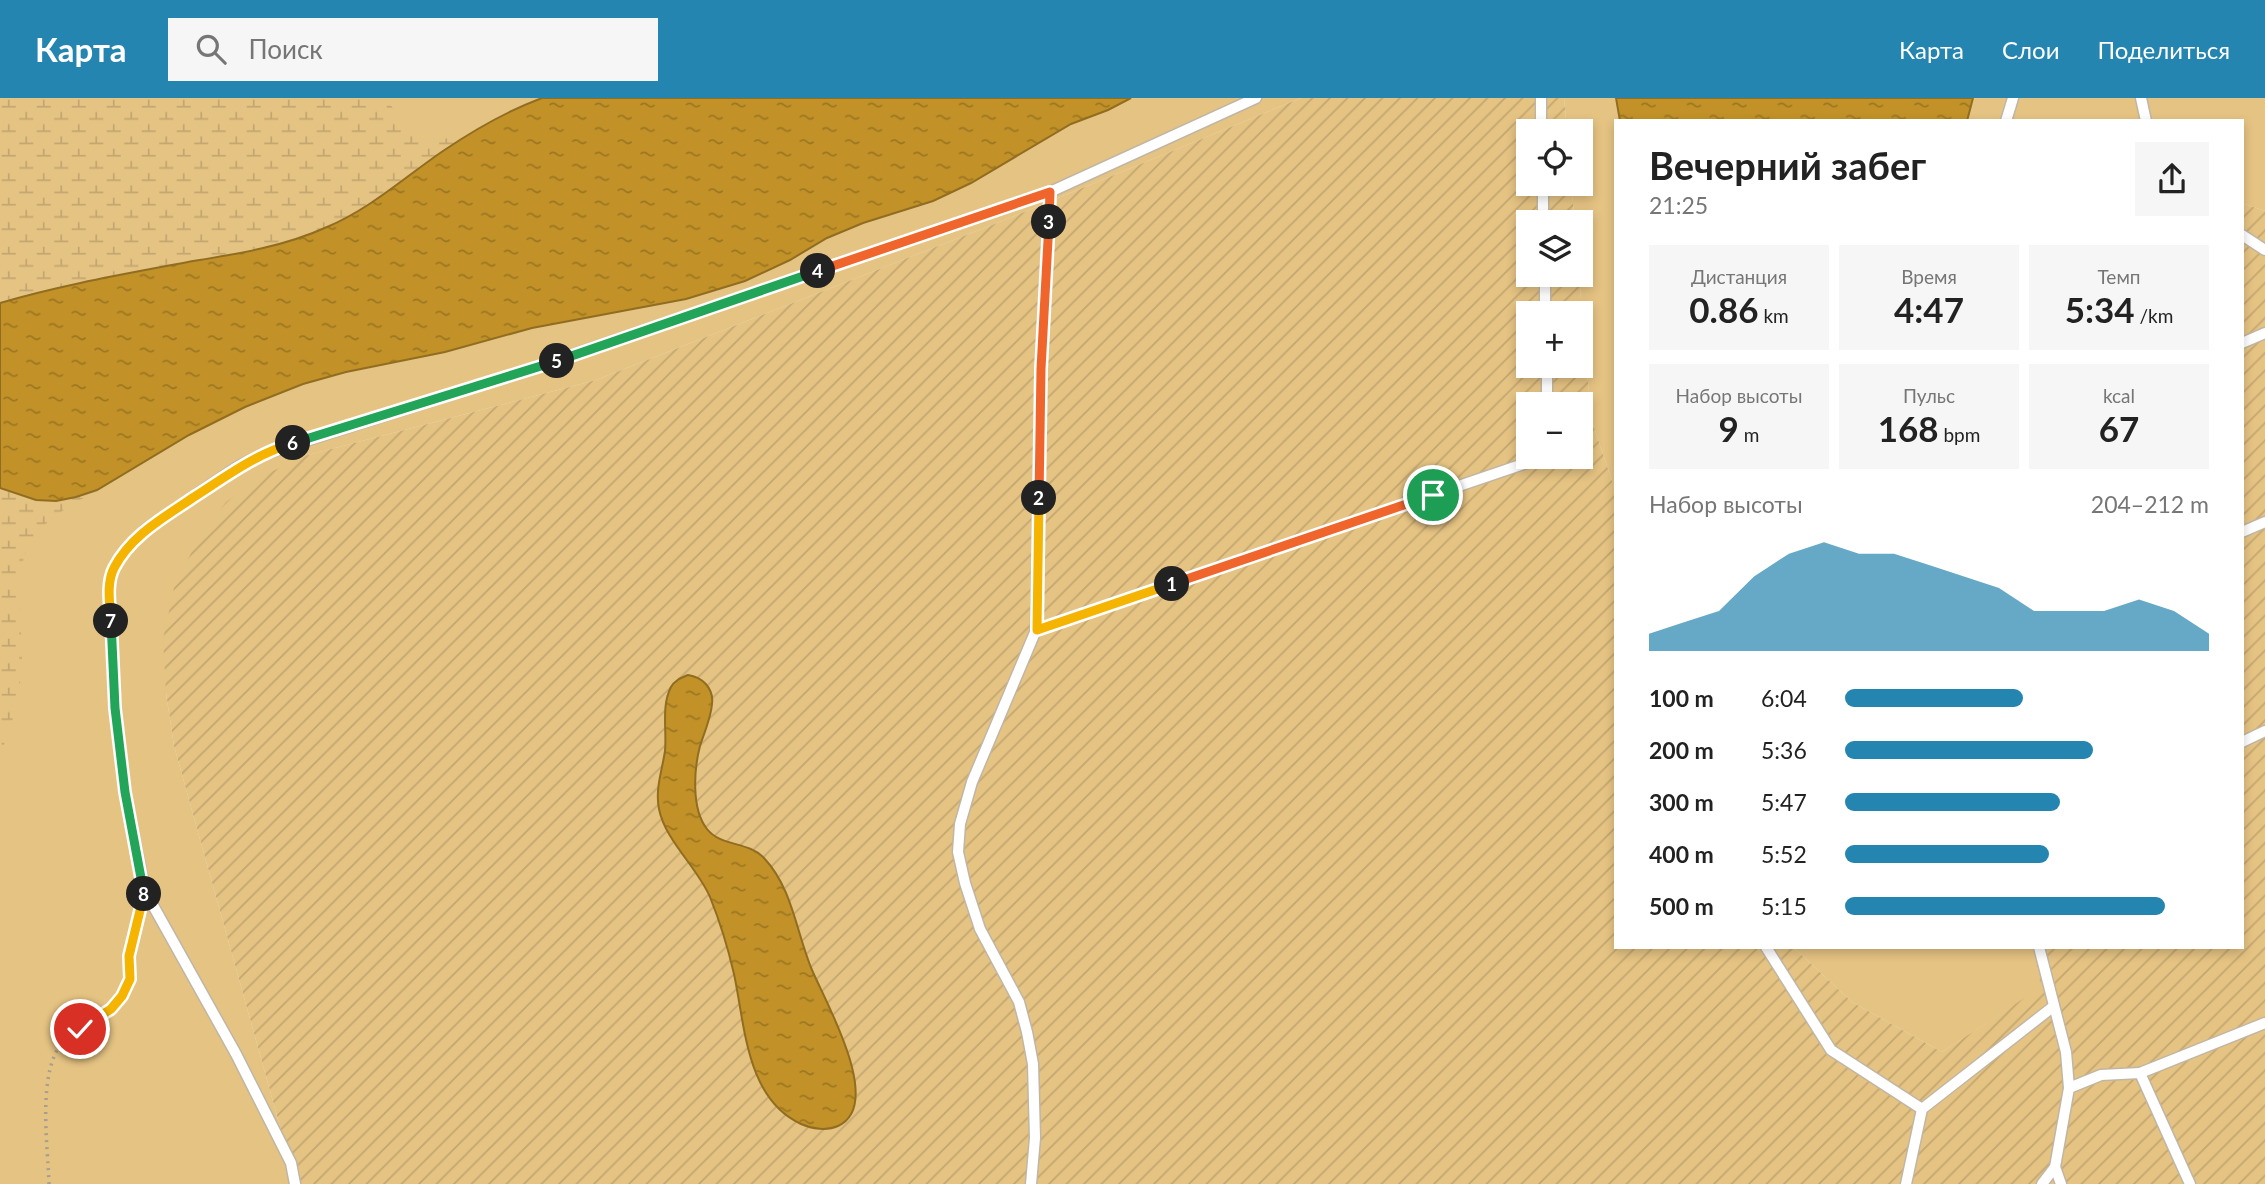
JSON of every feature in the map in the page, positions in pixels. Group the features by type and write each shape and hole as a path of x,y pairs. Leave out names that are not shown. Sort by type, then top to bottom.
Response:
{"lane":[{"path":"295,1184 291,1163 236,1054 145,891 125,792 115,708 109,586 113,570 125,550 146,529 237,467 283,446 525,372 1050,192 1256,98"},
{"path":"1541,98 1541,119"},
{"path":"2007,119 2013,98"},
{"path":"2141,98 2146,119"},
{"path":"1031,1184 1035,1138 1033,1064 1027,1032 1019,1002 980,929 958,852 960,824 972,782 1037,630 1041,369 1050,192"},
{"path":"2244,237 2265,250"},
{"path":"2244,341 2265,333"},
{"path":"1037,630 1516,467"},
{"path":"2244,531 2265,522"},
{"path":"2244,741 2265,731"},
{"path":"1767,949 1830,1050 1922,1109"},
{"path":"2040,949 2066,1052 2069,1088 2056,1167 2061,1184"},
{"path":"1906,1184 1922,1109 2054,1006"},
{"path":"2069,1088 2101,1075 2140,1073 2265,1023"},
{"path":"2140,1073 2190,1184"},
{"path":"2042,1184 2056,1167"}],"path":[{"path":"49,1184 46,1095 53,1058 65,1039 111,1009 122,996 130,979 129,956 145,891"}],"green space":[{"path":"0,98 1301,98 1007,219 596,380 308,455 166,693 174,746 296,1184 0,1184"},
{"path":"0,98 387,98 402,120 420,134 442,139 468,134 364,209 326,228 246,253 40,292 0,303"},
{"path":"1301,98 1564,98 1566,119 1516,119 1516,196 1572,196 1574,210 1516,210 1516,287 1580,287 1581,301 1516,301 1516,378 1588,378 1589,392 1516,392 1516,469 1593,469 1593,424 1614,487 1614,949 1795,949 1852,1002 1942,1052 2041,987 2033,949 2244,949 2244,204 2265,211 2265,1184 296,1184 174,746 166,693 163,639 174,588 197,541 226,502 262,476 308,455 596,380 1007,219"},
{"path":"1564,98 2265,98 2265,211 2244,204 2244,119 1614,119 1614,487 1593,424 1593,392 1589,392 1588,378 1593,378 1593,301 1581,301 1580,287 1593,287 1593,210 1574,210 1572,196 1593,196 1593,119 1566,119"},
{"path":"0,488 25,496 48,499 72,497 97,490 46,524 33,539 26,553 19,583 22,645 20,684 9,732 0,754"},
{"path":"1795,949 2033,949 2042,987 1942,1052 1852,1002"}],"water":[{"path":"542,98 1131,98 1071,124 971,183 933,201 863,223 827,238 790,260 745,281 686,299 532,328 445,352 346,372 303,384 245,407 189,435 97,490 76,497 56,501 36,500 0,488 0,303 93,280 259,249 310,234 358,211 479,128"},
{"path":"1616,98 1973,98 1968,119 1620,119"},
{"path":"688,675 706,684 712,698 695,777 696,800 702,821 713,835 758,853 774,870 788,897 812,970 848,1052 856,1097 851,1115 834,1128 824,1129 801,1124 783,1112 769,1097 751,1059 734,974 714,906 662,820 658,794 665,751 666,702 673,685"}],"route":[{"path":"80,1029 111,1009 122,996 130,979 129,956 145,891 125,792 115,708 109,586 113,570 125,550 146,529 237,467 261,454 525,372 1050,192 1041,369 1037,630 1433,495"}]}
